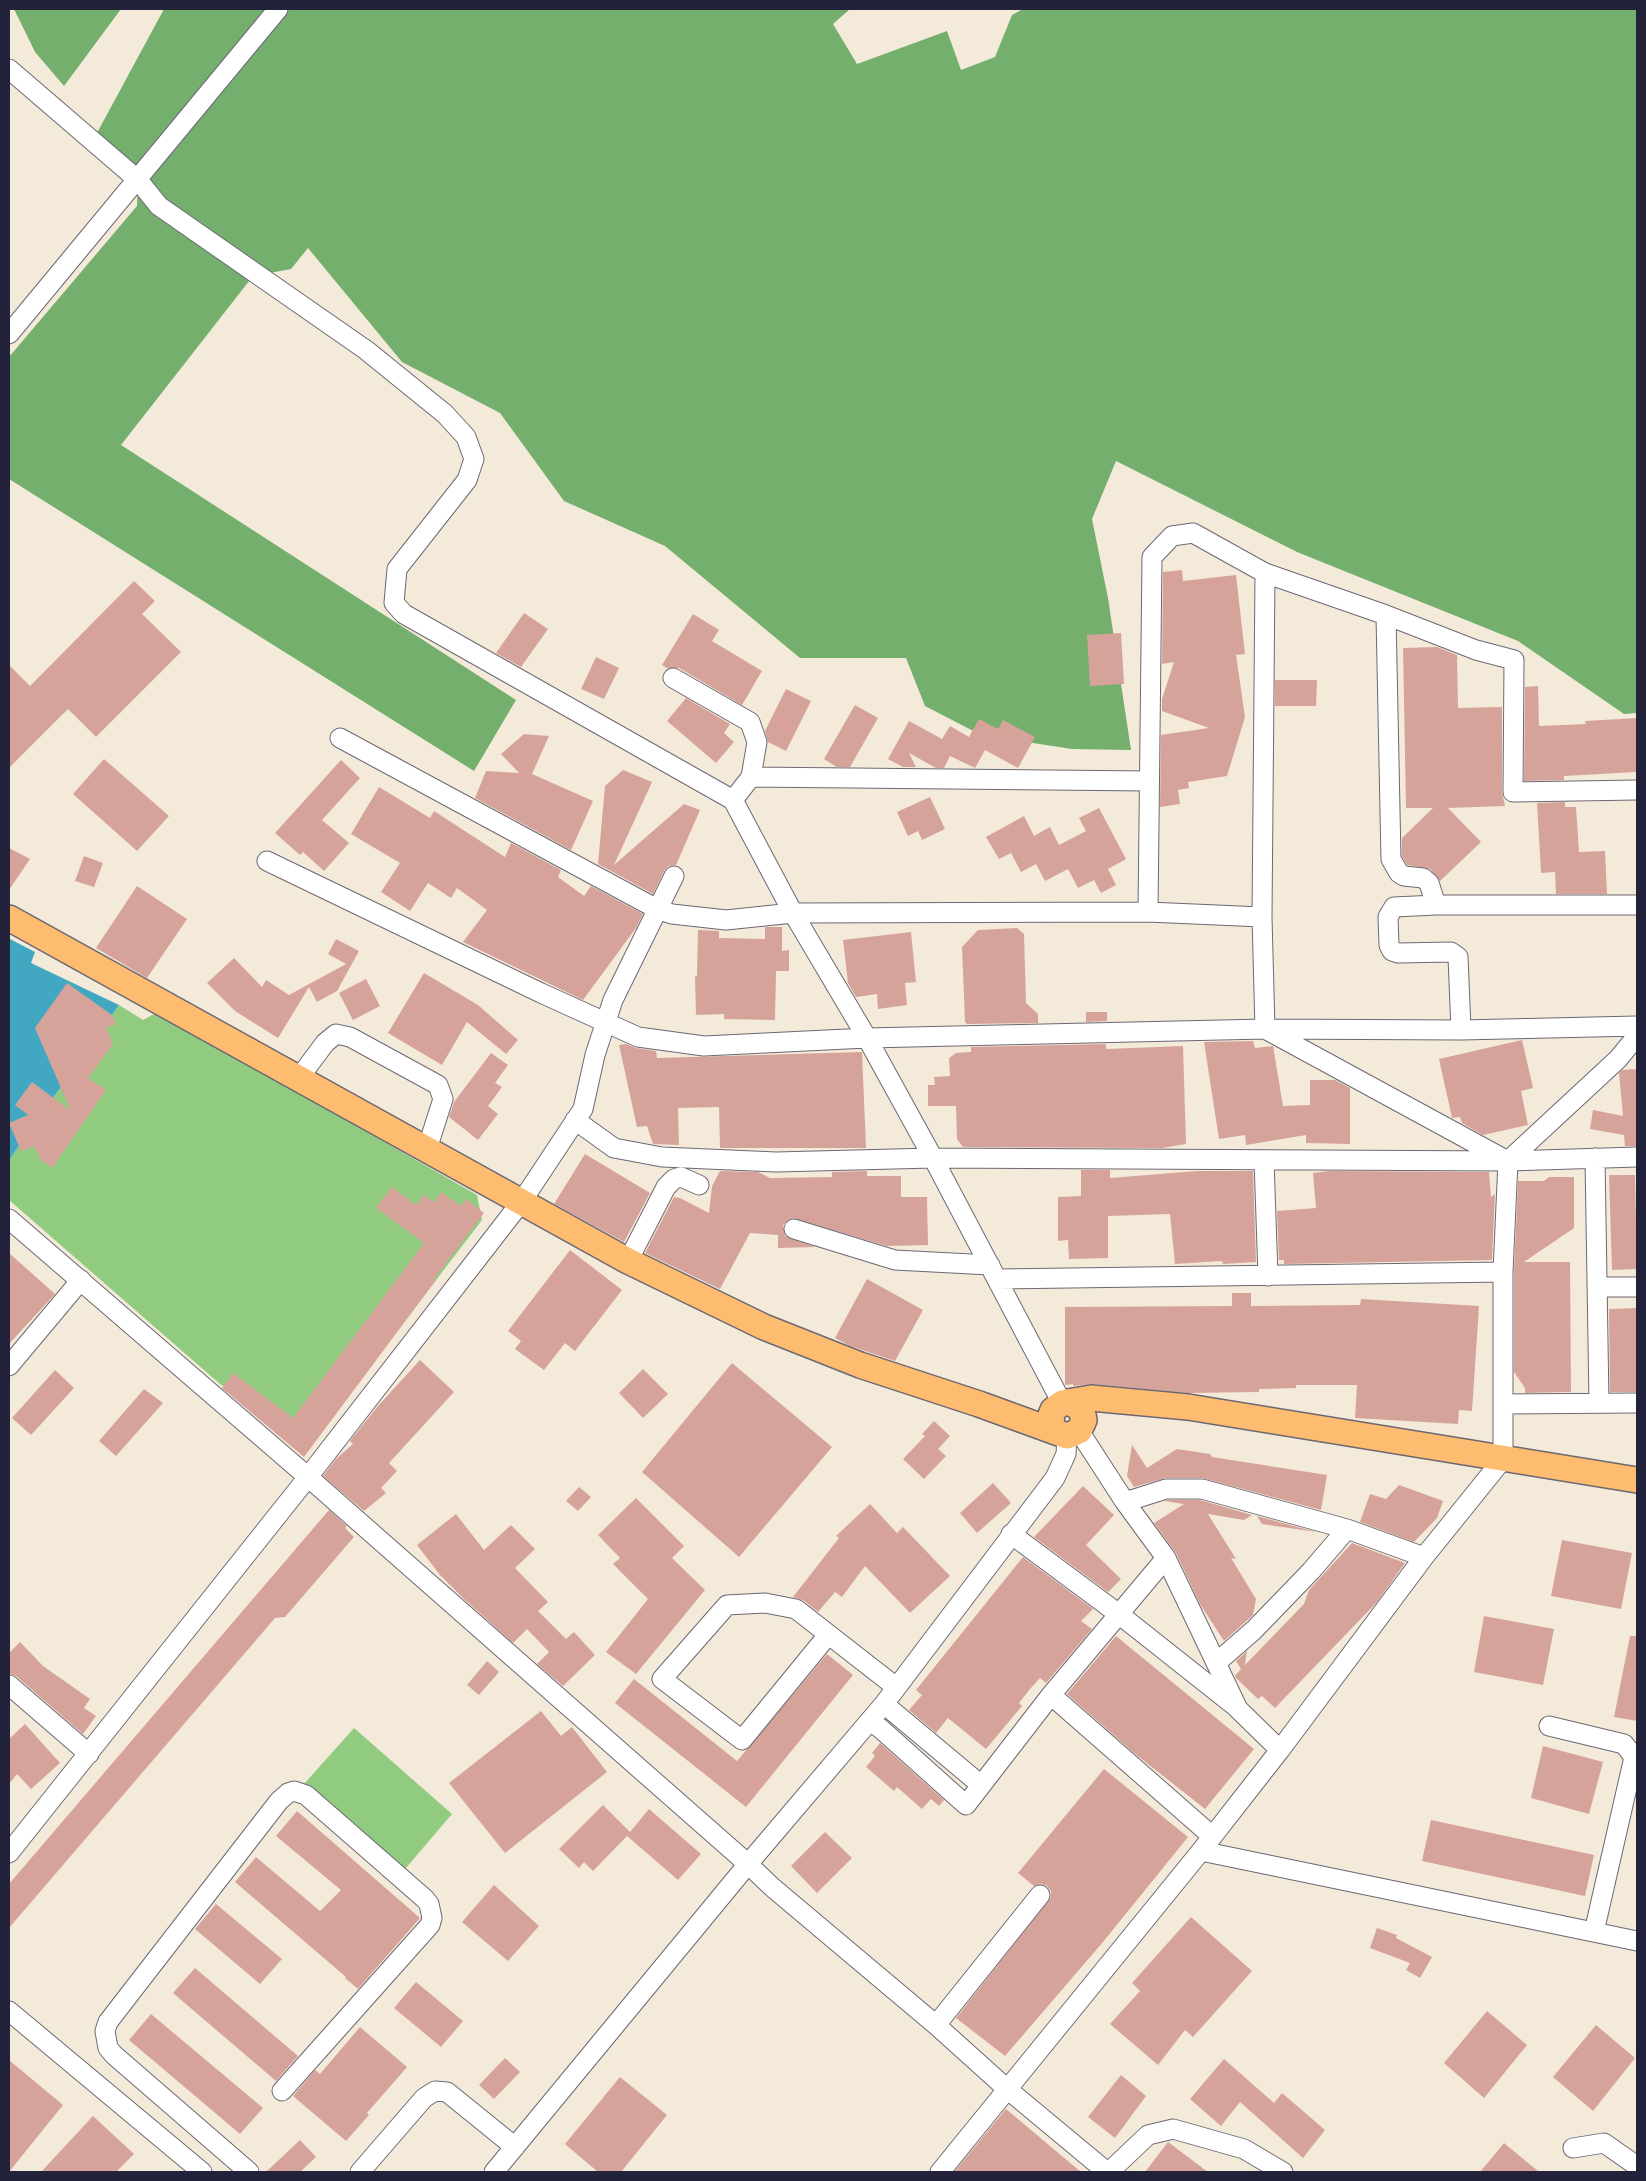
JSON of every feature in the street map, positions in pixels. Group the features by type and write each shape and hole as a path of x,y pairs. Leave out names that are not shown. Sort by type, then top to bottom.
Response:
{"main road":[{"path":"10,921 299,1078 628,1261 764,1327 860,1365 979,1404 1072,1430"},
{"path":"979,1404 1062,1403 1091,1398 1188,1407 1637,1480"},
{"path":"1062,1403 1050,1415 1052,1427 1072,1430 1139,1402"}],"street":[{"path":"9,334 278,9"},
{"path":"9,69 138,180 160,206 366,350 445,414 466,436 474,459 467,480 397,569 394,603 404,614 733,800 793,913 867,1038 933,1158 1062,1403"},
{"path":"1148,912 1152,557 1172,536 1193,534 1265,573 1386,615 1476,650 1514,660 1514,792 1637,790"},
{"path":"1265,573 1262,917 1265,1029"},
{"path":"1386,615 1391,859 1396,869 1404,876 1423,878 1429,883 1436,905"},
{"path":"673,678 750,722 757,742 751,777 733,800"},
{"path":"340,738 658,909 672,914 726,920 793,913 1148,912 1262,917"},
{"path":"751,777 1149,781"},
{"path":"267,861 638,1038 704,1046 867,1038 1265,1029 1461,1030 1637,1026"},
{"path":"9,1854 308,1477 522,1201 582,1109 595,1055 613,1000 674,876"},
{"path":"1461,1030 1459,960 1451,952 1398,953 1392,950 1389,945 1388,917 1394,907 1436,905 1637,905"},
{"path":"1265,1029 1508,1161"},
{"path":"299,1078 325,1043 336,1034 350,1037 438,1085 443,1099 427,1149"},
{"path":"940,2172 1280,1750 1424,1557 1503,1459 1502,1272 1508,1161 1618,1059 1637,1036"},
{"path":"575,1120 614,1148 662,1157 776,1162 933,1158 1508,1161 1637,1157"},
{"path":"1596,1158 1599,1403"},
{"path":"1264,1160 1268,1276"},
{"path":"628,1261 666,1187 674,1179 681,1177 699,1185"},
{"path":"9,1219 308,1477 772,1887 936,2025 1006,2088 1108,2172 1148,2136 1173,2129 1244,2150 1282,2172"},
{"path":"794,1230 895,1260 994,1272 1268,1276 1502,1272"},
{"path":"9,1366 81,1280"},
{"path":"1598,1287 1637,1287"},
{"path":"1503,1404 1637,1403"},
{"path":"1072,1430 1166,1558 1238,1709"},
{"path":"494,2172 748,1864 884,1704 1060,1470 1072,1430"},
{"path":"1125,1502 1166,1488 1202,1489 1347,1529 1424,1557"},
{"path":"1216,1663 1254,1630 1311,1571 1347,1529"},
{"path":"1012,1534 1120,1615 1238,1709 1280,1750"},
{"path":"870,1721 966,1805 1051,1695 1166,1558"},
{"path":"828,1635 742,1740 662,1679 727,1605 765,1603 796,1609 896,1687"},
{"path":"9,1685 89,1754"},
{"path":"1051,1695 1206,1843 1637,1941"},
{"path":"884,1704 981,1785"},
{"path":"1549,1726 1624,1744 1634,1757 1594,1932"},
{"path":"249,2172 114,2055 108,2048 105,2031 108,2022 279,1801 288,1793 294,1791 306,1795 425,1899 432,1911 432,1918 430,1925 282,2091"},
{"path":"936,2025 1040,1895"},
{"path":"9,2011 202,2172"},
{"path":"360,2172 424,2098 435,2091 447,2092 515,2147"},
{"path":"1573,2148 1604,2143 1637,2166"}],"green space":[{"path":"14,9 121,9 64,86 35,52"},
{"path":"164,9 850,9 833,24 857,64 947,31 961,70 995,57 1012,15 1023,9 1637,9 1637,713 1624,714 1518,641 1297,552 1116,461 1092,519 1108,598 1131,750 1072,749 981,735 925,706 906,658 800,658 665,546 564,501 500,413 402,362 308,248 291,269 253,276 121,445 516,700 474,771 9,479 9,357 137,206 138,180 91,144"},
{"path":"119,1005 143,1020 158,1012 477,1195 482,1220 312,1442 220,1384 9,1200 9,1160"},
{"path":"354,1728 452,1814 405,1869 304,1784"}],"water":[{"path":"10,939 35,952 31,963 119,1005 9,1160 9,941"}],"building":[{"path":"1182,570 1183,581 1236,575 1245,654 1236,655 1245,717 1227,776 1188,782 1189,788 1178,790 1180,804 1160,807 1161,735 1209,728 1162,711 1162,699 1174,662 1162,664 1163,572"},
{"path":"134,581 155,601 142,614 181,652 96,737 68,709 9,768 9,665 30,686"},
{"path":"524,613 548,629 521,667 496,653"},
{"path":"693,614 719,630 712,641 762,671 742,705 679,668 667,668 662,665"},
{"path":"1121,633 1124,684 1090,686 1087,635"},
{"path":"1437,647 1457,655 1458,708 1502,707 1502,792 1505,806 1448,808 1481,842 1440,881 1430,869 1407,865 1402,856 1402,838 1433,808 1406,808 1403,648"},
{"path":"596,657 619,668 604,699 581,689"},
{"path":"1275,680 1317,680 1316,706 1275,706"},
{"path":"1538,686 1539,726 1586,724 1585,721 1637,718 1637,772 1564,776 1564,780 1524,781 1525,687"},
{"path":"786,689 811,701 786,751 768,742 765,731"},
{"path":"686,698 730,724 724,733 734,742 716,763 667,721"},
{"path":"855,705 878,718 850,767 837,767 824,759"},
{"path":"979,719 998,729 1003,720 1035,737 1018,768 985,750 975,768 950,756 944,768 936,768 909,753 916,767 903,767 888,759 909,721 942,739 950,726 969,737"},
{"path":"524,734 549,736 532,774 593,801 571,850 475,798 486,771 519,773 501,754"},
{"path":"104,759 169,816 137,851 73,794"},
{"path":"341,760 360,778 322,820 349,843 324,871 303,852 300,855 275,833"},
{"path":"623,770 652,782 614,865 684,804 700,810 676,865 668,866 664,871 653,894 598,864 605,786"},
{"path":"379,787 430,818 434,811 505,857 511,843 561,870 558,877 584,896 591,886 643,914 636,928 583,1000 463,942 487,910 457,888 451,898 428,883 410,911 381,892 400,863 351,834"},
{"path":"930,797 945,829 922,840 918,831 908,836 897,812"},
{"path":"1565,802 1565,807 1576,807 1579,852 1605,851 1607,894 1556,894 1555,872 1541,873 1537,803"},
{"path":"1099,808 1126,859 1108,869 1116,885 1101,893 1094,880 1078,888 1068,869 1045,881 1036,864 1021,872 1011,853 999,859 986,837 1024,816 1034,836 1050,827 1059,845 1086,831 1079,818"},
{"path":"9,848 30,859 9,890"},
{"path":"84,856 103,863 94,887 75,881"},
{"path":"137,886 187,919 147,978 96,948"},
{"path":"765,927 782,927 782,951 789,950 789,971 776,971 775,1020 724,1019 724,1014 696,1015 695,976 697,976 698,930 719,931 719,938 765,939"},
{"path":"1017,928 1024,934 1026,1003 1038,1014 1038,1023 967,1024 965,1022 962,947 978,930"},
{"path":"911,932 916,982 905,983 907,1005 878,1009 877,994 856,997 848,983 843,940"},
{"path":"336,939 359,951 337,991 317,1002 309,987 278,1038 235,1011 207,983 234,958 262,987 266,980 289,995 346,964 328,954"},
{"path":"424,973 478,1005 518,1040 506,1054 467,1022 442,1065 388,1033"},
{"path":"366,979 380,1006 353,1020 339,993"},
{"path":"67,983 112,1015 116,1024 106,1028 113,1044 88,1078 106,1090 52,1168 40,1159 34,1146 21,1151 9,1123 28,1115 15,1105 32,1082 71,1111 35,1028"},
{"path":"1086,1012 1107,1012 1107,1021 1086,1022"},
{"path":"1522,1040 1533,1088 1521,1091 1528,1125 1483,1135 1462,1123 1460,1117 1452,1118 1439,1059"},
{"path":"1253,1041 1255,1048 1273,1046 1283,1106 1310,1105 1310,1080 1335,1080 1350,1088 1350,1144 1306,1143 1306,1135 1246,1145 1245,1135 1219,1139 1204,1042"},
{"path":"626,1044 636,1048 656,1051 657,1058 862,1052 866,1148 720,1148 719,1107 678,1108 679,1145 653,1144 647,1126 637,1127 619,1045"},
{"path":"1106,1044 1106,1049 1183,1046 1186,1144 1162,1148 963,1147 957,1139 956,1106 928,1106 928,1085 935,1085 934,1077 950,1076 949,1058 956,1053 971,1052 971,1047"},
{"path":"491,1053 508,1065 495,1083 502,1087 488,1106 498,1114 478,1140 449,1117 454,1102"},
{"path":"1637,1069 1637,1146 1625,1146 1624,1135 1590,1129 1593,1110 1623,1116 1619,1073 1622,1070"},
{"path":"585,1154 650,1193 624,1242 554,1204"},
{"path":"1081,1170 1110,1170 1110,1178 1197,1171 1253,1171 1256,1262 1223,1264 1222,1261 1175,1264 1170,1214 1108,1216 1108,1258 1069,1259 1068,1240 1058,1241 1058,1197 1081,1196"},
{"path":"720,1171 758,1172 770,1178 832,1177 832,1172 867,1171 867,1176 901,1176 901,1197 927,1197 928,1245 887,1246 792,1218 783,1225 785,1236 815,1247 778,1248 778,1235 750,1233 720,1289 645,1253 674,1197 680,1198 709,1213 712,1186"},
{"path":"1330,1171 1489,1172 1491,1197 1495,1194 1492,1260 1284,1264 1284,1260 1279,1260 1277,1211 1316,1208 1313,1173"},
{"path":"1609,1175 1635,1175 1637,1269 1612,1270"},
{"path":"1549,1177 1574,1177 1574,1228 1524,1262 1570,1262 1571,1392 1525,1393 1525,1388 1514,1372 1514,1272 1518,1181 1544,1181"},
{"path":"392,1187 416,1205 424,1195 434,1202 441,1192 461,1206 466,1199 484,1213 304,1457 222,1388 233,1373 293,1418 424,1243 376,1208"},
{"path":"570,1250 622,1290 575,1351 565,1343 544,1370 515,1349 521,1341 508,1331"},
{"path":"9,1253 55,1294 9,1344"},
{"path":"867,1279 923,1310 895,1361 850,1346 835,1338"},
{"path":"1232,1293 1251,1293 1251,1306 1360,1305 1361,1299 1479,1306 1472,1411 1459,1410 1458,1424 1355,1418 1357,1385 1296,1385 1296,1388 1259,1389 1259,1392 1188,1393 1092,1384 1065,1385 1065,1307 1232,1306"},
{"path":"1637,1308 1637,1392 1610,1392 1609,1309"},
{"path":"420,1360 454,1392 389,1463 397,1471 381,1488 386,1493 364,1511 323,1476 336,1459 353,1444 350,1441 378,1406"},
{"path":"732,1363 832,1447 739,1557 642,1472"},
{"path":"643,1369 668,1394 643,1418 619,1393"},
{"path":"55,1370 74,1388 31,1435 12,1418"},
{"path":"144,1389 163,1403 116,1456 99,1441"},
{"path":"934,1421 950,1436 938,1449 946,1456 924,1479 903,1459 925,1436 922,1434"},
{"path":"1132,1445 1147,1468 1177,1449 1210,1454 1212,1457 1327,1475 1321,1510 1202,1478 1166,1478 1134,1487 1127,1476"},
{"path":"993,1483 1011,1503 977,1533 960,1513"},
{"path":"1399,1485 1443,1501 1437,1518 1414,1542 1360,1522 1370,1494 1386,1499"},
{"path":"1083,1486 1114,1515 1086,1545 1121,1579 1108,1592 1034,1537"},
{"path":"579,1487 591,1497 578,1511 566,1501"},
{"path":"636,1498 684,1546 672,1558 705,1590 636,1674 606,1652 648,1599 613,1564 620,1558 598,1535"},
{"path":"1200,1500 1252,1515 1244,1520 1208,1514 1236,1559 1231,1558 1256,1599 1253,1615 1224,1641 1200,1604 1176,1553 1154,1523 1184,1504 1164,1501"},
{"path":"870,1504 897,1533 903,1527 950,1576 910,1613 865,1566 842,1597 835,1592 818,1612 803,1600 793,1597 839,1538 836,1536"},
{"path":"329,1510 347,1526 345,1528 354,1537 285,1617 275,1618 9,1928 9,1884"},
{"path":"456,1514 484,1550 511,1525 535,1549 515,1568 548,1602 538,1611 566,1639 574,1632 595,1655 563,1686 537,1664 549,1652 527,1629 513,1643 440,1575 417,1545"},
{"path":"1257,1516 1316,1532 1262,1524"},
{"path":"1562,1540 1632,1553 1621,1609 1551,1596"},
{"path":"1352,1543 1405,1563 1377,1602 1275,1708 1262,1696 1258,1699 1236,1678 1235,1676 1241,1669 1236,1661 1247,1651 1245,1665 1304,1604 1309,1590"},
{"path":"1023,1557 1093,1609 1081,1621 1092,1629 1046,1683 1040,1678 1030,1689 1019,1703 1022,1706 986,1749 948,1718 936,1733 909,1710 922,1695 916,1690"},
{"path":"1484,1616 1554,1629 1543,1685 1474,1672"},
{"path":"1116,1636 1254,1749 1205,1809 1134,1753 1067,1694"},
{"path":"1630,1636 1637,1636 1637,1721 1614,1717"},
{"path":"20,1642 43,1666 90,1699 84,1708 96,1716 83,1734 16,1676 9,1674 9,1653"},
{"path":"827,1654 853,1675 746,1807 615,1703 634,1679 737,1761"},
{"path":"487,1661 499,1672 479,1695 467,1685"},
{"path":"541,1711 561,1736 572,1727 607,1772 505,1853 449,1783"},
{"path":"25,1724 60,1763 31,1789 17,1774 9,1784 9,1739"},
{"path":"880,1743 944,1800 939,1806 931,1799 922,1809 897,1787 894,1791 866,1767 875,1756 872,1753"},
{"path":"1543,1746 1603,1762 1589,1814 1531,1798"},
{"path":"1104,1769 1188,1837 1103,1942 1005,2056 956,2018 1051,1897 1051,1891 1047,1886 1041,1884 1034,1886 1018,1873"},
{"path":"603,1805 630,1832 649,1809 701,1854 678,1880 627,1836 593,1871 584,1862 579,1868 559,1849"},
{"path":"297,1811 420,1918 358,1989 235,1882 256,1857 320,1911 341,1890 276,1836"},
{"path":"1431,1820 1594,1855 1585,1896 1422,1861"},
{"path":"825,1832 852,1858 817,1893 791,1866"},
{"path":"494,1885 539,1926 508,1961 462,1922"},
{"path":"216,1904 282,1959 260,1984 195,1929"},
{"path":"1191,1917 1252,1971 1193,2037 1185,2030 1158,2065 1110,2024 1140,1991 1132,1983"},
{"path":"1377,1928 1397,1935 1396,1938 1432,1957 1420,1978 1406,1970 1410,1963 1370,1948"},
{"path":"195,1968 298,2056 276,2081 173,1993"},
{"path":"416,1982 463,2021 441,2047 394,2008"},
{"path":"1487,2011 1527,2045 1484,2098 1444,2063"},
{"path":"151,2014 263,2108 240,2134 129,2040"},
{"path":"1596,2025 1635,2058 1593,2111 1553,2077"},
{"path":"360,2027 407,2067 367,2113 369,2115 346,2141 293,2096 315,2070 320,2074"},
{"path":"505,2058 520,2072 494,2099 479,2085"},
{"path":"1224,2059 1274,2103 1282,2093 1325,2130 1303,2158 1240,2102 1221,2126 1190,2099"},
{"path":"9,2060 63,2105 9,2172"},
{"path":"1121,2075 1146,2096 1115,2138 1088,2117"},
{"path":"620,2077 667,2115 621,2172 598,2172 565,2144"},
{"path":"1006,2109 1081,2172 954,2172"},
{"path":"93,2116 134,2154 116,2172 41,2172"},
{"path":"300,2140 316,2157 300,2172 266,2172"},
{"path":"1168,2142 1208,2172 1145,2172"},
{"path":"1504,2143 1539,2172 1480,2172"}]}
